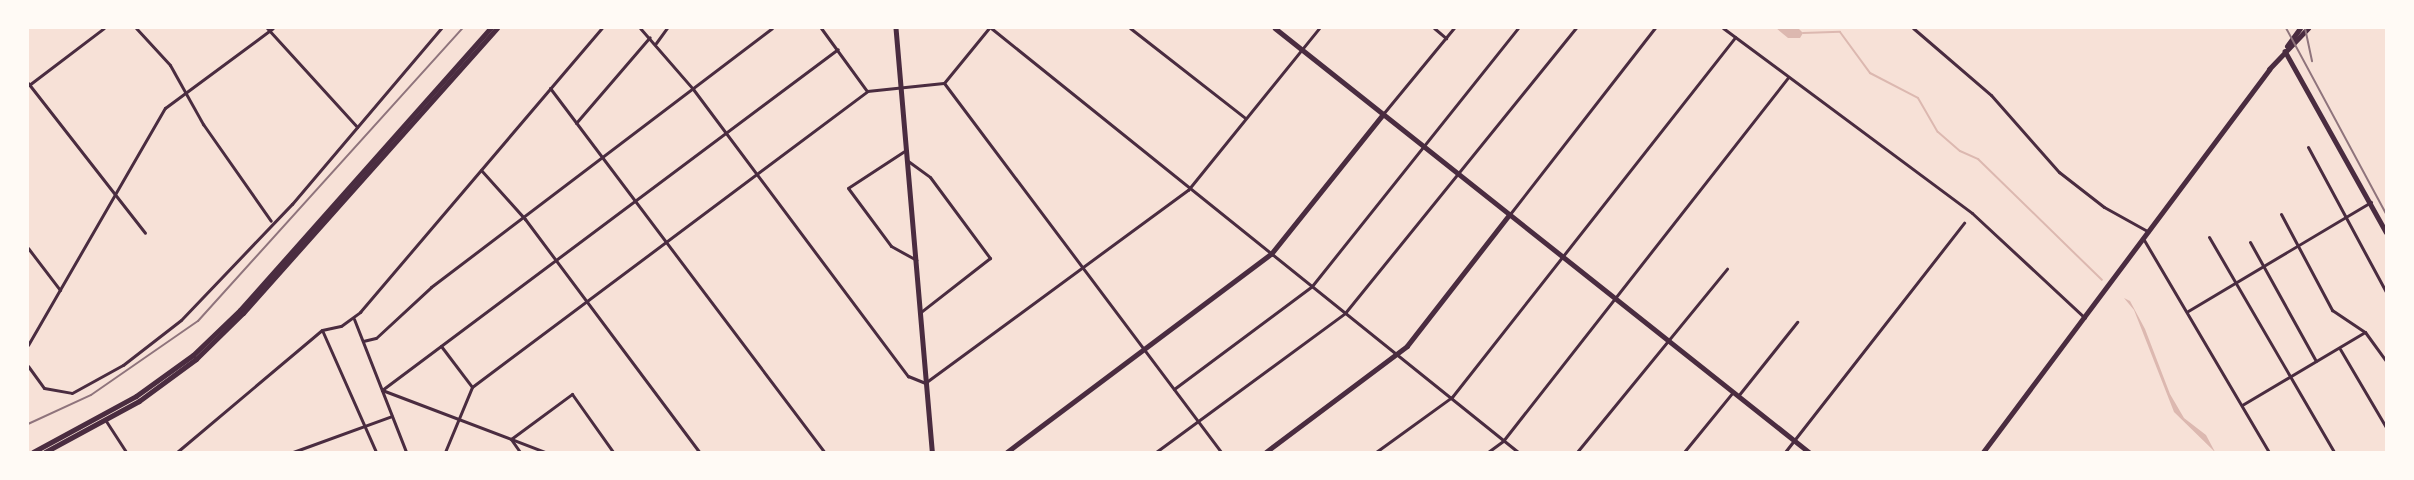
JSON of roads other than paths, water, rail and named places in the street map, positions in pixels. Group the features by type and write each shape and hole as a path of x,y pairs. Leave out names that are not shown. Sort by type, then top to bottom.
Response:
{"main road":[{"path":"33,452 136,396 193,355 240,310 490,28"},
{"path":"45,452 106,421 168,381 243,313 497,28"},
{"path":"1983,452 2150,232 2285,51 2300,28"},
{"path":"2285,51 2308,28"}],"street":[{"path":"104,28 28,85 145,233"},
{"path":"136,28 185,89 202,124 271,221"},
{"path":"28,345 113,193 165,108 185,89 270,28 356,127"},
{"path":"28,366 44,388 72,393 123,365 181,320 271,221 292,204 441,28"},
{"path":"177,452 322,330 354,319 602,28"},
{"path":"640,28 656,43 692,89 755,176 908,376 925,383"},
{"path":"656,43 668,28"},
{"path":"363,341 376,338 431,287 525,219 772,28"},
{"path":"821,28 867,91"},
{"path":"896,28 932,452"},
{"path":"445,452 457,419 472,387 867,91 901,86 944,84 990,28 1188,190 1312,286 1518,452"},
{"path":"1130,28 1245,118"},
{"path":"1275,28 1809,452"},
{"path":"925,383 1084,269 1188,190 1319,28"},
{"path":"1434,28 1446,38"},
{"path":"1007,452 1271,254 1454,28"},
{"path":"1174,389 1312,286 1518,28"},
{"path":"1156,452 1345,313 1576,28"},
{"path":"1266,452 1397,355 1655,28"},
{"path":"1723,28 1972,213 2085,318"},
{"path":"1913,28 1991,95 2059,172 2104,207 2150,232"},
{"path":"1376,452 1452,398 1734,36"},
{"path":"576,122 650,37"},
{"path":"382,390 726,136 838,49"},
{"path":"2285,51 2372,202 2386,232"},
{"path":"1488,452 1504,441 1788,77"},
{"path":"944,84 1221,452"},
{"path":"550,88 824,452"},
{"path":"2308,147 2386,292"},
{"path":"907,150 848,188 890,246 916,260"},
{"path":"908,161 930,177 990,258 921,312"},
{"path":"481,170 525,219 699,452"},
{"path":"2188,310 2372,202"},
{"path":"2281,214 2332,310 2366,332 2386,361"},
{"path":"1785,452 1964,223"},
{"path":"2209,236 2237,281 2334,452"},
{"path":"2144,240 2188,310 2269,452"},
{"path":"2250,242 2316,362"},
{"path":"28,248 60,290"},
{"path":"1577,452 1727,269"},
{"path":"354,319 406,452"},
{"path":"1738,396 1797,322"},
{"path":"322,330 376,452"},
{"path":"2242,405 2366,332"},
{"path":"441,346 472,387"},
{"path":"2340,349 2386,427"},
{"path":"382,390 546,452"},
{"path":"1684,452 1733,392"},
{"path":"510,439 572,394 613,452"},
{"path":"293,452 392,416"},
{"path":"106,421 126,452"},
{"path":"510,439 520,452"}],"waterway":[{"path":"1803,33 1840,32 1870,73 1918,98 1938,132 1960,151 1978,159 2102,280"}],"railway":[{"path":"28,424 91,395 198,321 463,28"},
{"path":"2286,28 2386,214"},
{"path":"2305,28 2312,61"}]}
